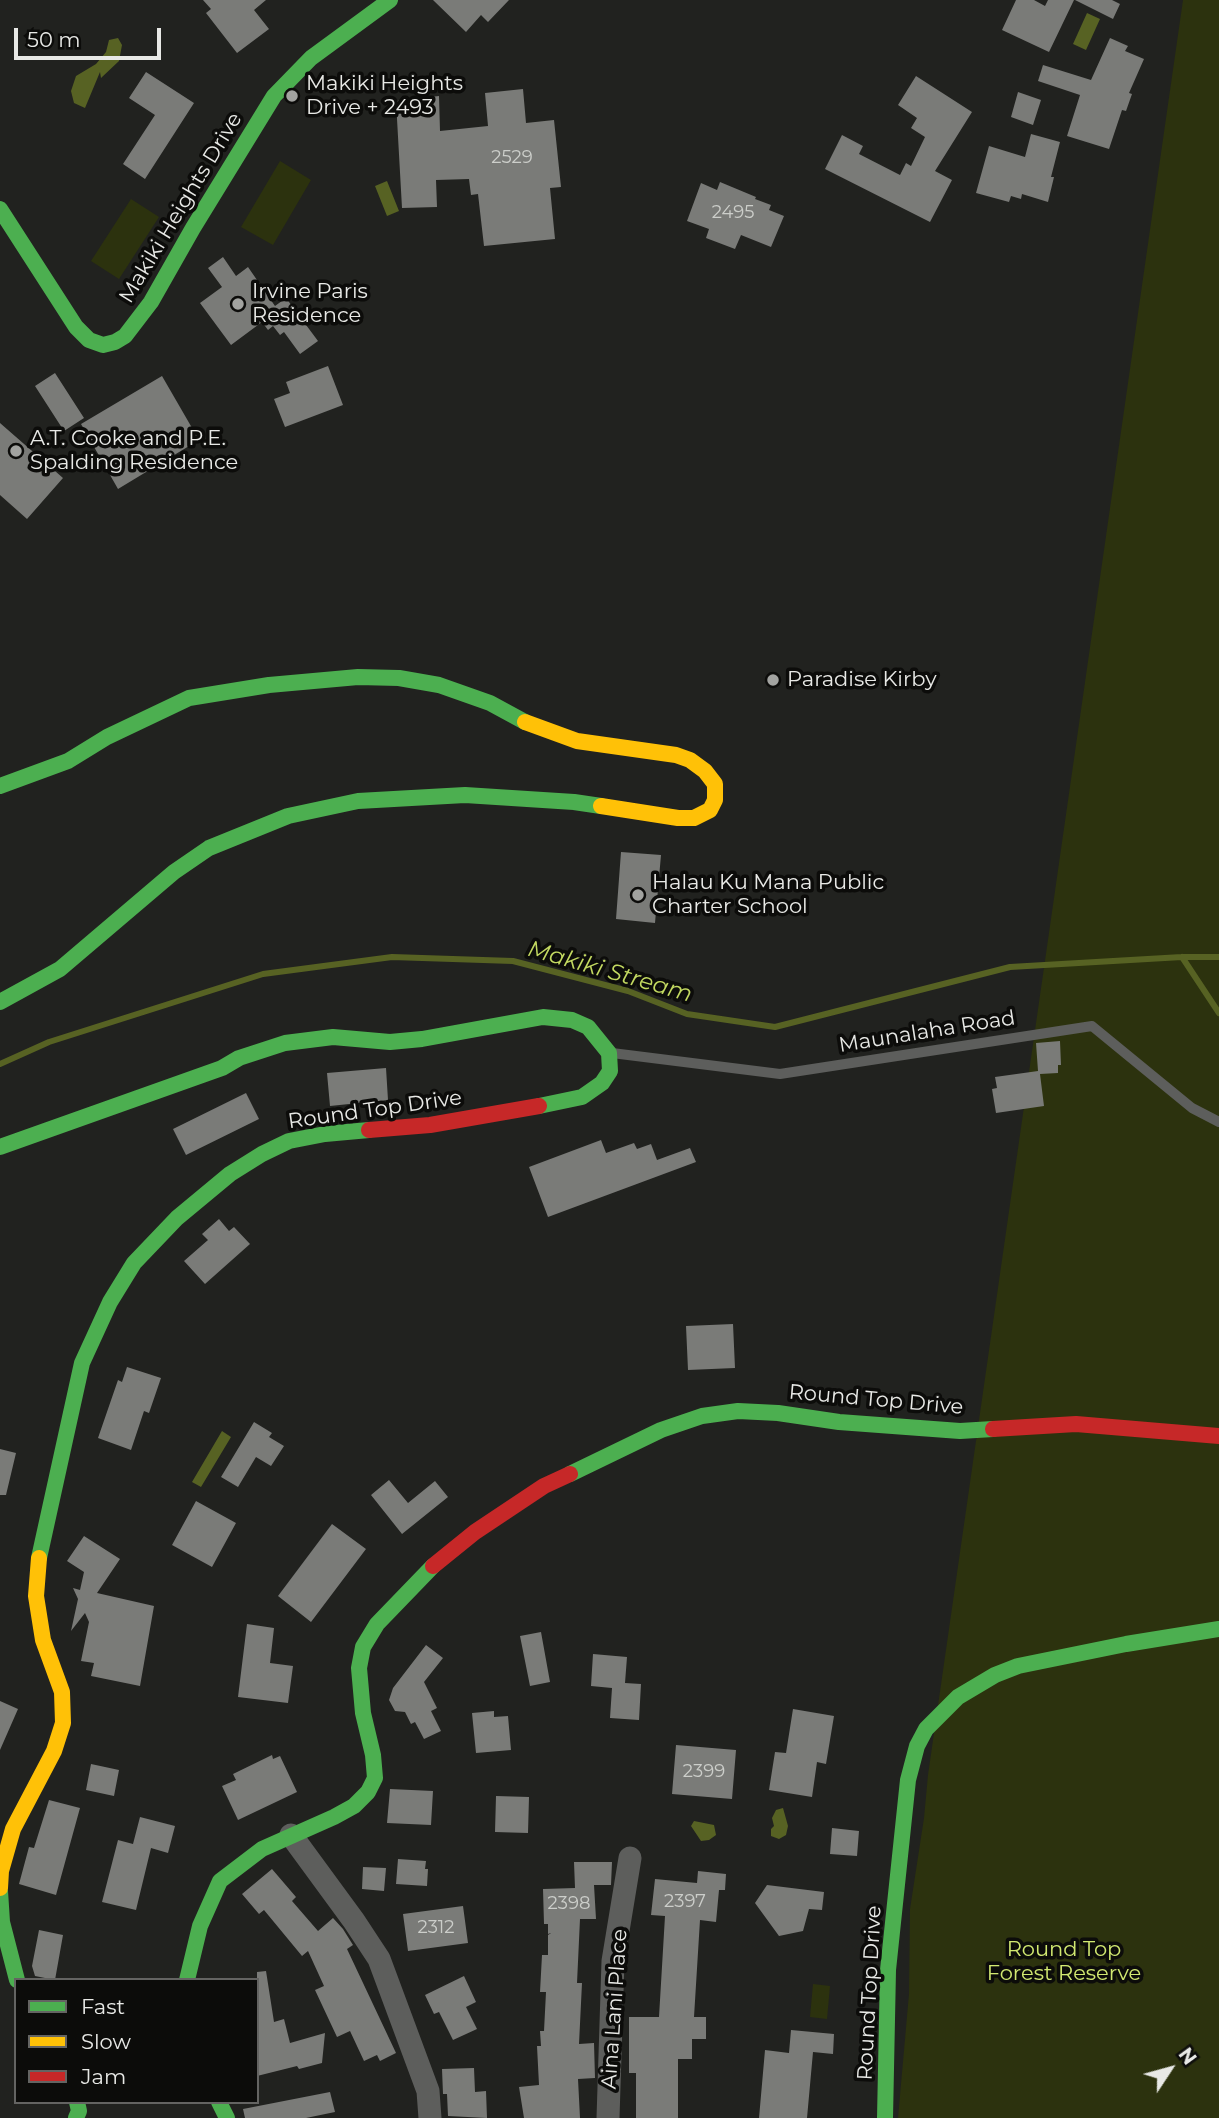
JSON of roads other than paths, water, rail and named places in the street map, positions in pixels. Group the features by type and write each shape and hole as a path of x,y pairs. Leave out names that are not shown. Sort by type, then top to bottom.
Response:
{"street":[{"name":"Makiki Heights Drive","path":"0,209 76,327 89,340 103,345 115,342 125,336 151,302 274,96 312,58 390,0"},
{"path":"0,786 68,761 107,737 189,698 270,685 358,677 399,678 439,685 490,703 532,726 577,741 676,755 690,760 705,771 715,784 715,800 710,810 694,818 678,818 574,802 465,795 358,801 288,816 209,848 174,872 60,969 0,1002"},
{"path":"0,1147 222,1068 258,1051 308,1039 333,1037 390,1042 422,1039 543,1017 572,1020 588,1027 609,1053"},
{"name":"Round Top Drive","path":"16,1978 2,1922 1,1871 13,1829 54,1751 63,1723 62,1692 43,1640 36,1596 37,1566 82,1363 110,1302 134,1263 177,1218 230,1174 261,1154 289,1141 325,1134 430,1125 568,1101 582,1097 602,1083 610,1071 609,1053"},
{"name":"Round Top Drive","path":"187,1978 200,1926 220,1881 253,1855 354,1806 368,1792 374,1778 373,1755 363,1713 359,1668 363,1647 377,1624 433,1566 475,1532 544,1486 651,1434 702,1416 738,1411 960,1431 1076,1424 1219,1436"},
{"name":"Round Top Drive","path":"886,2118 888,1970 908,1780 917,1746 926,1730 958,1698 995,1675 1018,1666 1219,1629"},
{"path":"291,1835 355,1921 379,1959 428,2091 430,2118"},
{"name":"Aina Lani Place","path":"608,2118 613,1961 630,1858"}],"lane":[{"name":"Maunalaha Road","path":"609,1053 780,1074 1092,1026 1192,1108 1219,1122"}],"waterway":[{"name":"Makiki Stream","path":"0,1064 49,1042 263,974 392,957 513,961 628,991 687,1014 775,1027 1010,967 1219,957"},
{"path":"1182,957 1219,1013"}],"place":[{"name":"Makiki Heights Drive + 2493","path":"292,96"},
{"name":"Irvine Paris Residence","path":"238,304"},
{"name":"A.T. Cooke and P.E. Spalding Residence","path":"16,451"},
{"name":"Paradise Kirby","path":"773,680"},
{"name":"Halau Ku Mana Public Charter School","path":"638,895"}],"park label":[{"name":"Round Top Forest Reserve","path":"1064,1962"}]}
